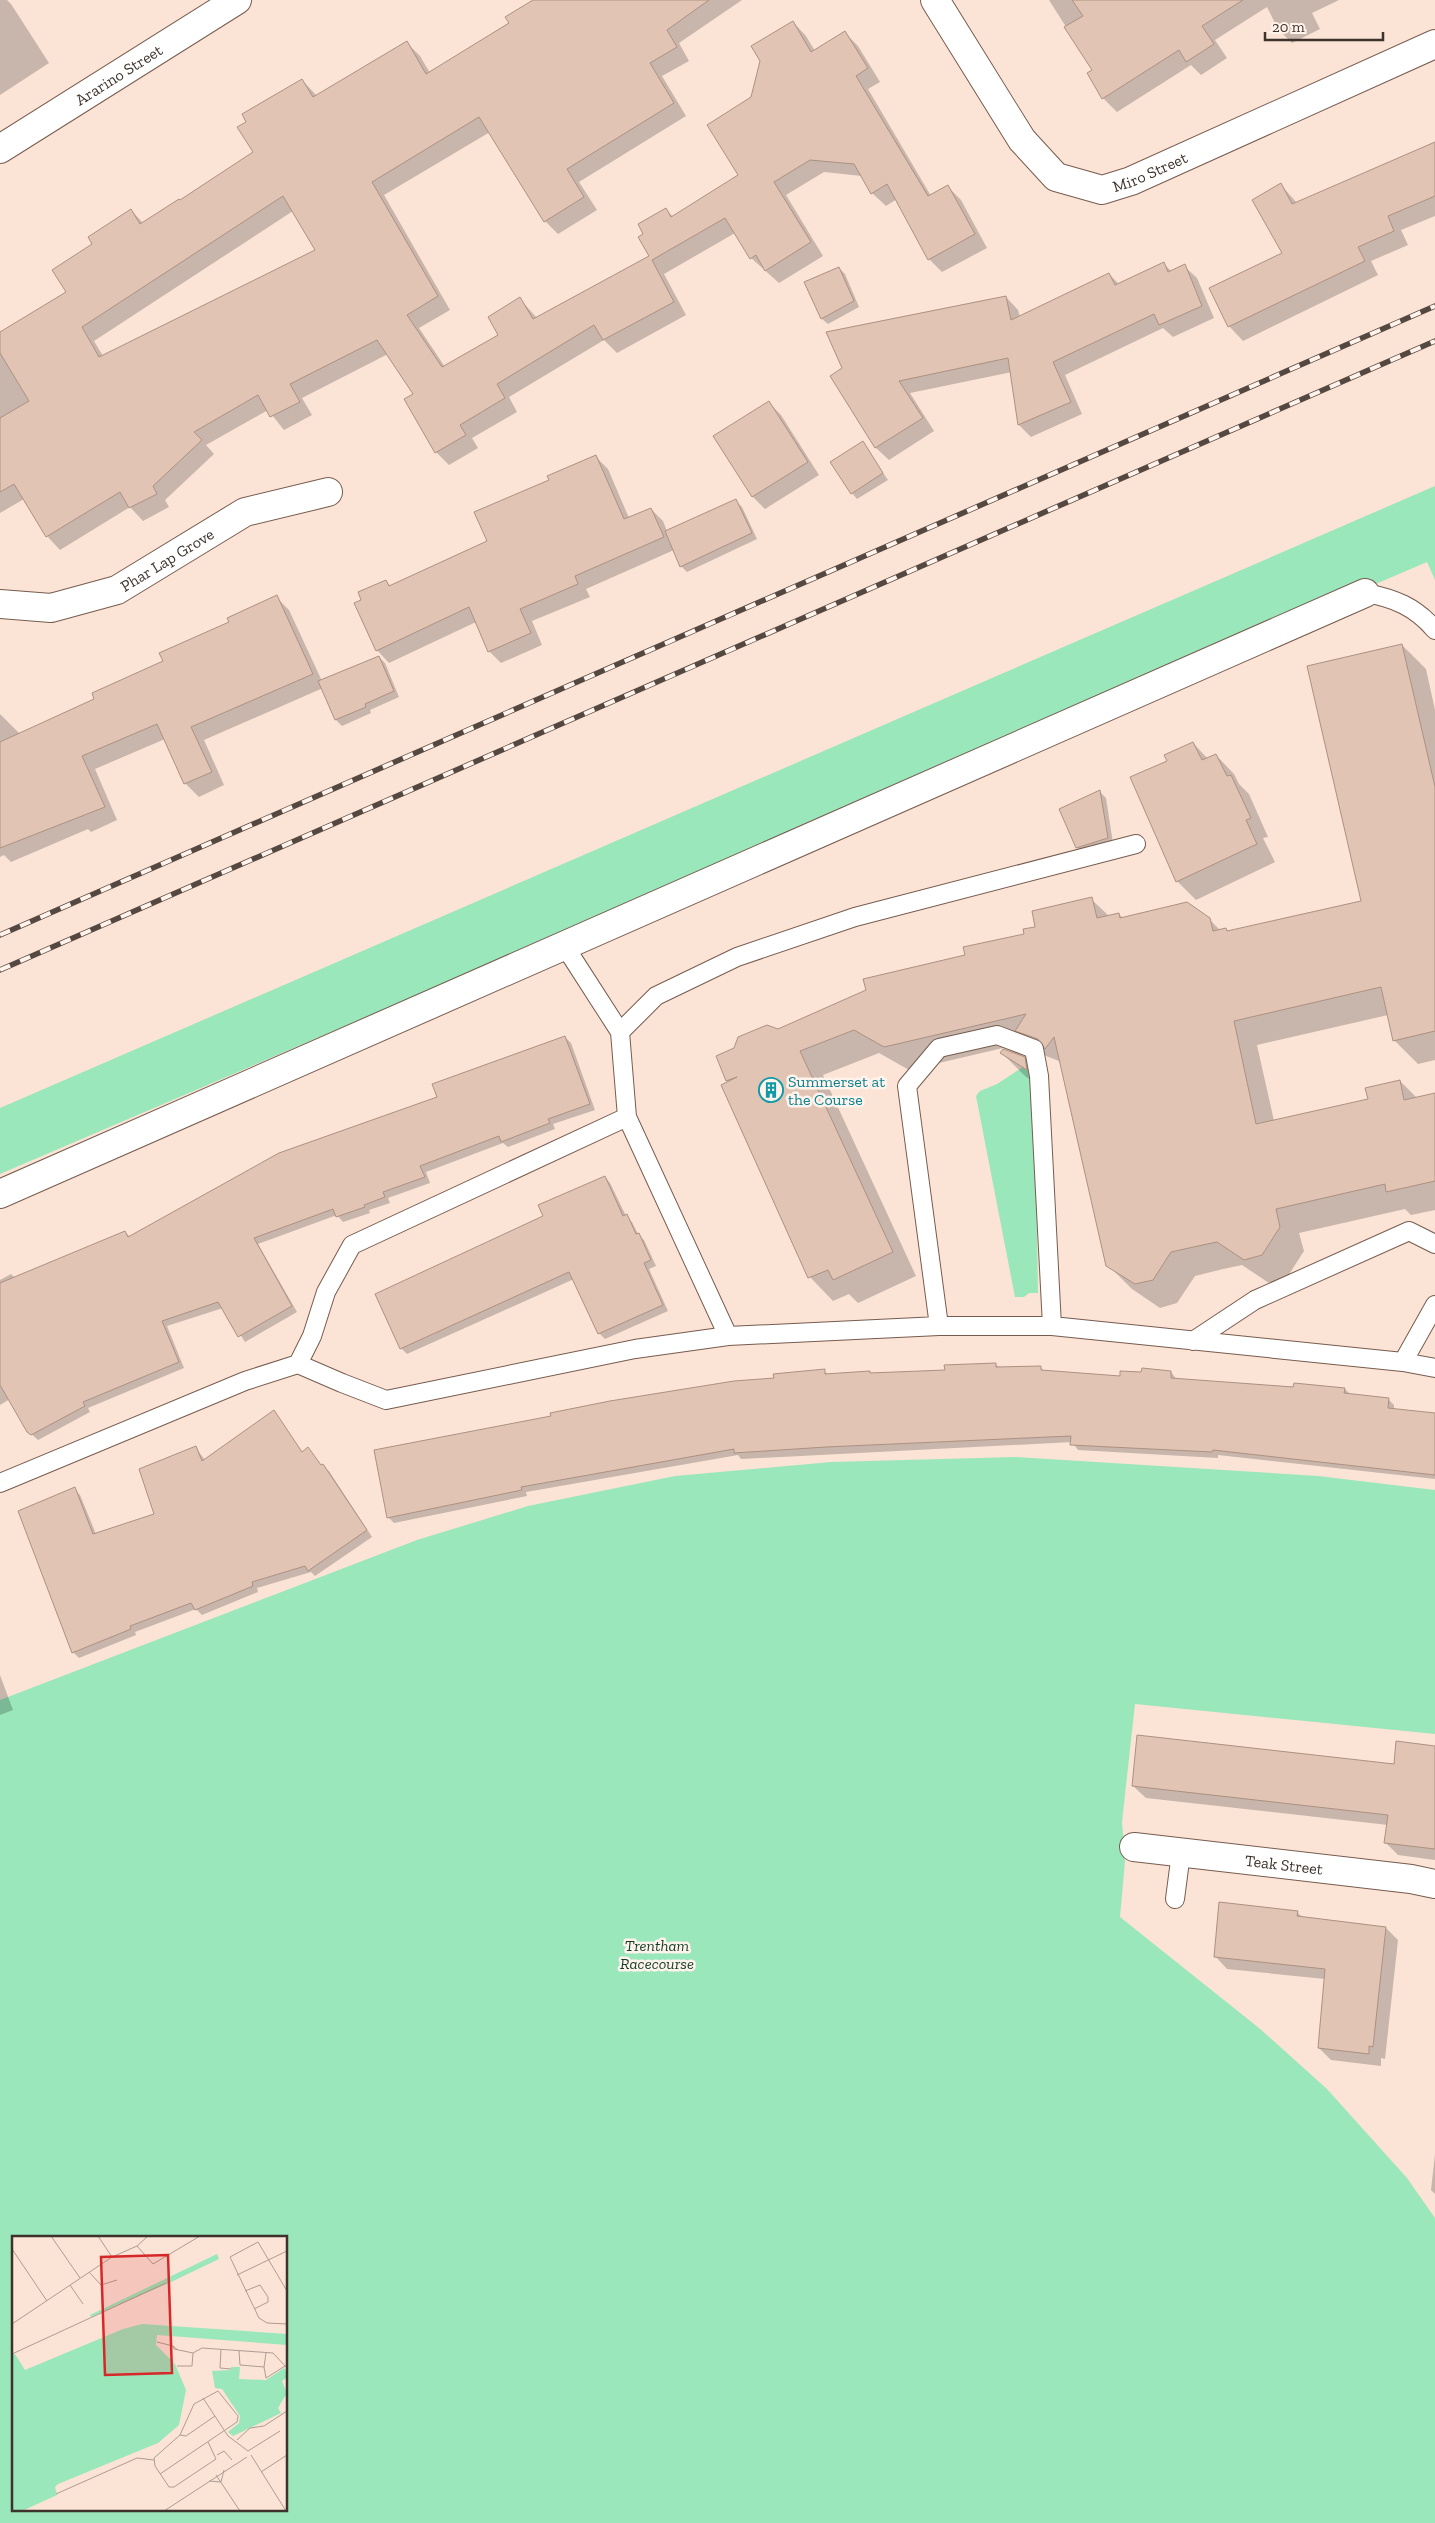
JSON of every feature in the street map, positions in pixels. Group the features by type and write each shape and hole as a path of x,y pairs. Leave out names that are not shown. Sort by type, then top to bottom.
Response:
{"street":[{"name":"Ararino Street","path":"0,149 237,0"},
{"name":"Miro Street","path":"935,0 1022,140 1056,177 1102,190 1131,180 1435,44"},
{"name":"Phar Lap Grove","path":"0,604 51,608 117,590 244,512 328,492"},
{"path":"0,1194 1366,593"},
{"name":"Teak Street","path":"1134,1847 1435,1884"}],"lane":[{"path":"1366,593 1392,598 1416,611 1435,630"},
{"path":"620,1032 656,996 737,957 854,917 1136,844"},
{"path":"564,945 620,1032 627,1117 728,1336"},
{"path":"939,1326 907,1086 939,1048 997,1035 1034,1049 1039,1076 1052,1326"},
{"path":"298,1364 312,1336 326,1292 352,1244 627,1117"},
{"path":"1193,1341 1255,1300 1409,1231 1435,1244"},
{"path":"1403,1362 1435,1305"},
{"path":"0,1483 245,1381 298,1364 342,1384 386,1400 635,1350 728,1336 939,1326 1052,1326 1403,1362 1435,1368"},
{"path":"1175,1899 1181,1853"}],"green space":[{"path":"1435,486 1435,580 1427,562 0,1174 0,1108"},
{"path":"1030,1066 1036,1182 1038,1293 1029,1293 1024,1297 1015,1297 976,1096 980,1091 997,1084 1023,1067 1027,1070"},
{"name":"Trentham Racecourse","path":"1015,1457 1318,1476 1435,1490 1435,1734 1135,1704 1122,1822 1125,1861 1120,1917 1259,2028 1327,2089 1407,2178 1435,2218 1435,2523 0,2523 0,1700 417,1540 528,1506 675,1476 831,1462"}],"building":[{"path":"533,0 709,0 667,30 677,47 650,63 674,103 567,169 584,197 544,222 479,117 372,182 438,296 407,315 442,367 498,335 488,317 520,297 533,319 649,256 638,237 643,234 638,224 666,208 671,217 738,175 707,125 751,97 760,61 751,46 793,21 811,52 845,31 868,68 856,76 928,196 948,185 975,234 928,260 887,184 871,194 854,164 810,160 774,182 811,242 765,271 756,255 750,259 725,218 652,260 674,302 603,340 594,325 497,384 505,398 460,425 466,435 435,453 404,399 413,394 377,340 290,384 300,402 270,417 258,395 194,432 202,440 153,486 157,494 129,508 120,492 46,537 14,484 0,492 0,418 29,401 0,353 0,332 66,292 52,270 92,244 88,237 131,209 140,224 253,152 237,127 246,122 242,114 302,79 313,97 407,41 426,74 509,23 505,17","holes":["283,196 315,250 99,357 82,327"]},
{"path":"1072,0 1243,0 1202,26 1214,44 1186,62 1179,50 1102,99 1087,73 1092,70 1064,27 1083,16"},
{"path":"1435,142 1435,196 1388,216 1394,231 1358,247 1365,261 1228,327 1209,288 1282,253 1252,200 1281,183 1292,204"},
{"path":"1164,262 1168,272 1185,264 1202,306 1159,325 1154,314 1053,362 1071,402 1018,425 1008,358 899,381 923,418 875,448 830,376 842,368 826,332 1006,296 1011,320 1109,273 1115,285"},
{"path":"839,267 854,301 821,319 804,282"},
{"path":"769,401 808,462 752,497 713,436"},
{"path":"863,441 883,473 851,494 830,462"},
{"path":"596,455 624,519 651,508 664,537 575,576 578,584 520,609 531,633 488,652 469,607 376,651 354,603 361,600 358,592 386,580 389,586 487,541 474,512 549,480 547,476"},
{"path":"736,499 752,533 680,567 665,531"},
{"path":"277,595 313,674 191,727 212,772 184,784 157,724 82,756 105,807 0,848 0,742 94,699 92,693 163,661 159,653 229,622 227,618"},
{"name":"Summerset at the Course","path":"1402,644 1435,787 1435,1031 1393,1041 1381,987 1234,1021 1256,1124 1368,1099 1365,1088 1400,1080 1404,1100 1435,1093 1435,1181 1386,1192 1385,1184 1276,1209 1280,1227 1262,1255 1244,1260 1217,1242 1171,1252 1153,1280 1135,1284 1106,1266 1054,1037 1045,1049 1038,1039 1015,1031 1026,1014 884,1047 854,1030 800,1051 893,1252 833,1280 828,1270 808,1278 721,1085 737,1077 726,1081 716,1056 734,1048 738,1037 767,1025 778,1029 866,990 863,979 965,955 963,947 1024,934 1023,929 1035,927 1032,911 1092,897 1097,918 1119,913 1120,918 1187,902 1210,918 1213,931 1226,928 1227,931 1361,901 1307,666"},
{"path":"379,656 394,691 365,704 366,707 335,720 318,681"},
{"path":"1193,742 1202,760 1216,754 1227,776 1231,775 1251,818 1246,820 1257,844 1176,882 1130,777 1167,761 1164,755"},
{"path":"1100,790 1108,838 1076,848 1059,809"},
{"path":"565,1036 590,1104 548,1119 550,1123 501,1142 499,1136 420,1166 425,1177 383,1192 385,1197 364,1205 365,1207 336,1217 333,1209 254,1238 292,1306 238,1337 218,1302 162,1321 179,1362 83,1402 85,1406 31,1435 27,1432 0,1385 0,1283 125,1231 128,1237 279,1153 437,1097 432,1084"},
{"path":"1003,1049 1025,1057 1027,1070 1000,1053"},
{"path":"605,1176 623,1216 627,1214 636,1234 639,1233 651,1260 644,1263 663,1305 598,1334 569,1272 400,1349 375,1294 543,1216 538,1205"},
{"path":"996,1363 996,1367 1041,1366 1041,1370 1120,1376 1120,1371 1141,1372 1142,1368 1171,1371 1171,1378 1293,1387 1294,1383 1345,1388 1344,1393 1389,1398 1388,1408 1435,1413 1435,1475 1213,1450 1212,1452 1070,1445 1071,1436 734,1453 734,1449 521,1487 522,1490 387,1518 374,1450 551,1416 550,1413 610,1401 734,1381 774,1378 773,1374 825,1369 825,1374 945,1370 944,1365"},
{"path":"274,1410 302,1452 308,1447 321,1465 323,1464 367,1530 308,1571 305,1566 252,1582 253,1586 195,1610 191,1603 130,1626 131,1629 72,1653 18,1511 75,1487 93,1534 154,1514 139,1469 196,1446 202,1461"},
{"path":"1137,1735 1394,1764 1396,1741 1435,1746 1435,1849 1384,1843 1388,1815 1132,1786"},
{"path":"1219,1902 1298,1911 1297,1916 1386,1927 1373,2047 1369,2046 1369,2054 1318,2048 1325,1969 1214,1957"}],"railway":[{"path":"0,935 1435,306"},
{"path":"0,970 1435,341"}],"place":[{"name":"Summerset at the Course","path":"771,1090"}]}
